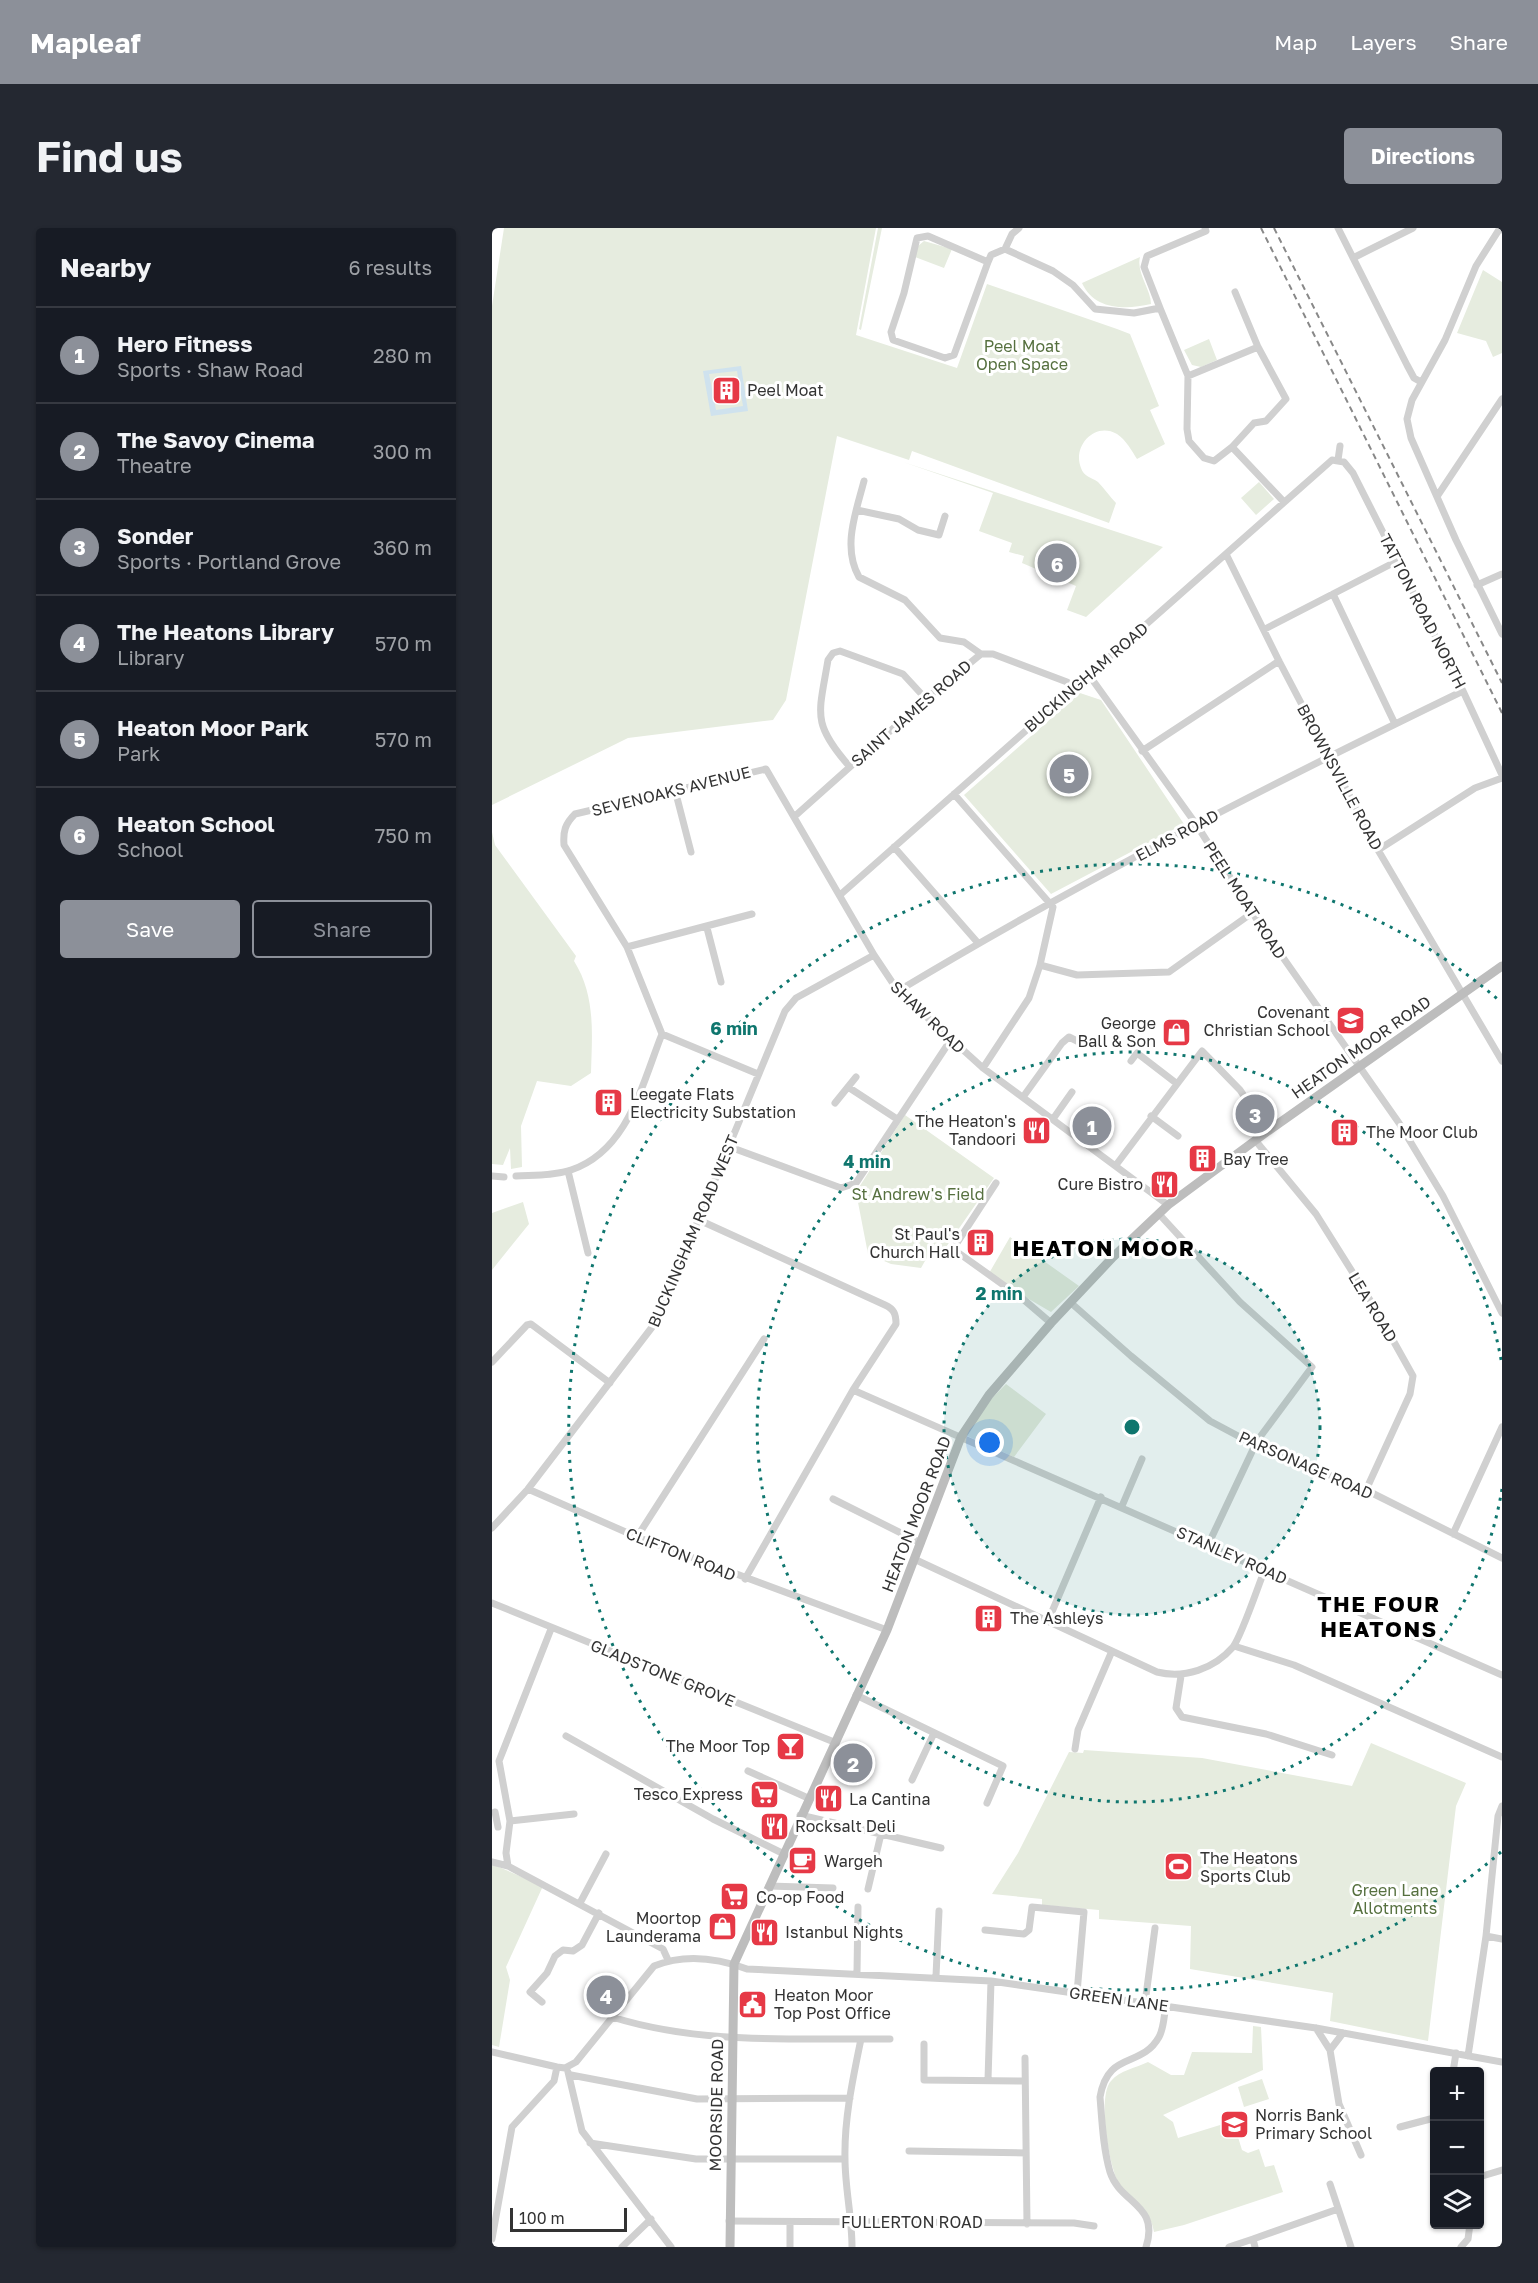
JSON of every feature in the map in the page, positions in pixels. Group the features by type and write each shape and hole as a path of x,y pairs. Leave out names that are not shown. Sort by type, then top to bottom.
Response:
{"main road":[{"name":"HEATON MOOR ROAD","path":"734,1964 800,1815 887,1630 961,1437 989,1395 1070,1302 1168,1205 1268,1131 1502,966"},
{"name":"MOORSIDE ROAD","path":"730,2247 734,1964"}],"street":[{"path":"987,262 928,236 917,238 904,293 891,332 893,340 945,358 954,355 987,262 1001,250 1019,228"},
{"path":"1205,228 1206,231 1147,256 1144,267 1188,376 1187,429 1189,441 1204,458 1214,461 1232,447 1254,423 1266,421 1286,399 1258,347 1235,292"},
{"path":"1338,228 1414,378 1421,382"},
{"path":"1353,258 1413,228"},
{"path":"1500,228 1476,266 1449,332 1412,400 1407,419 1411,438 1477,585 1502,634"},
{"path":"1001,250 1037,262 1060,276 1073,285 1095,309 1134,313 1160,308"},
{"path":"1188,376 1258,347"},
{"path":"1438,495 1502,399"},
{"path":"1335,460 1340,446"},
{"path":"1232,447 1284,502"},
{"name":"BUCKINGHAM ROAD","path":"840,895 1284,502 1335,460"},
{"name":"TATTON ROAD NORTH","path":"1335,460 1348,465 1463,691 1502,776"},
{"path":"864,481 852,532 851,553 858,578 905,600 940,638 964,642 981,654"},
{"path":"857,510 899,519 918,530 939,535 945,516"},
{"name":"BROWNSVILLE ROAD","path":"1226,554 1328,757 1378,850 1502,1061"},
{"path":"1265,629 1397,561"},
{"path":"1477,585 1502,574"},
{"path":"1333,594 1395,724"},
{"path":"850,767 829,743 822,726 820,710 828,660 833,653 840,651 896,670 903,674 926,699"},
{"name":"SAINT JAMES ROAD","path":"795,816 926,699 981,654 993,654 1067,682 1074,688"},
{"path":"1142,751 1279,661"},
{"name":"PEEL MOAT ROAD","path":"1089,675 1196,824 1252,913 1399,1123 1443,1196 1502,1313"},
{"name":"ELMS ROAD","path":"898,991 978,943 1196,824 1463,691"},
{"name":"SHAW ROAD","path":"759,768 766,769 771,774 874,955 898,991 982,1068 1168,1205"},
{"name":"SEVENOAKS AVENUE","path":"662,1034 627,947 571,859 564,845 563,832 567,822 575,814 759,768"},
{"path":"1378,850 1475,788 1502,776"},
{"path":"675,790 691,852"},
{"path":"954,794 1051,903 1052,916 1029,998 982,1068"},
{"path":"894,847 978,943"},
{"path":"1040,964 1077,975 1169,972 1252,913"},
{"path":"627,947 707,928 752,914"},
{"path":"707,928 721,982"},
{"name":"BUCKINGHAM ROAD WEST","path":"528,1489 656,1322 785,1011 796,998 874,955"},
{"path":"516,1176 568,1171 600,1155 621,1131 662,1034 758,1074"},
{"path":"1023,1097 1069,1037 1081,1043"},
{"path":"730,1147 841,1188 856,1183 950,1041"},
{"path":"1116,1165 1202,1051 1240,1090 1268,1131"},
{"path":"1131,1061 1137,1053 1176,1083"},
{"path":"835,1103 856,1077"},
{"path":"848,1087 897,1119"},
{"path":"1053,1119 1072,1092"},
{"path":"1151,1116 1178,1136"},
{"name":"LEA ROAD","path":"1256,1140 1316,1215 1376,1308 1413,1376 1410,1394 1366,1490"},
{"path":"568,1171 588,1253"},
{"path":"492,1176 504,1177"},
{"path":"996,1182 953,1249 1023,1299 1051,1323"},
{"path":"1159,1214 1240,1302 1312,1367 1256,1445 1208,1545"},
{"path":"699,1220 892,1309 896,1324 853,1390 745,1579"},
{"name":"PARSONAGE ROAD","path":"1070,1302 1210,1420 1256,1445 1366,1490 1502,1558"},
{"path":"492,1362 527,1325 531,1324 610,1383"},
{"path":"637,1537 764,1339"},
{"name":"STANLEY ROAD","path":"853,1390 1265,1569 1502,1676"},
{"path":"1453,1534 1502,1427"},
{"path":"1122,1506 1142,1458"},
{"path":"492,1528 528,1489"},
{"name":"CLIFTON ROAD","path":"528,1489 637,1537 887,1630"},
{"path":"1048,1621 1101,1497"},
{"path":"833,1499 921,1543"},
{"path":"914,1559 1157,1672 1181,1676 1216,1661 1234,1646 1265,1569"},
{"name":"GLADSTONE GROVE","path":"492,1603 551,1629 834,1742"},
{"path":"508,1866 506,1853 510,1819 499,1761 551,1629"},
{"path":"1234,1646 1294,1665 1502,1757"},
{"path":"1075,1749 1078,1731 1112,1651"},
{"path":"1181,1676 1174,1715 1189,1720 1266,1734 1332,1755"},
{"path":"856,1695 1003,1766 987,1803"},
{"path":"912,1780 934,1733"},
{"path":"566,1736 712,1819 783,1853"},
{"path":"748,1771 808,1798"},
{"path":"1468,2056 1486,1936 1498,1816 1502,1806"},
{"path":"498,1827 496,1815 510,1819 574,1814"},
{"path":"800,1815 941,1848"},
{"path":"868,1889 881,1834"},
{"path":"580,1903 606,1854"},
{"path":"492,1862 508,1866 599,1913 663,1949 668,1960 654,1966 576,2062 561,2068 554,2081 512,2127 492,2240"},
{"path":"769,1886 833,1888"},
{"path":"985,1930 1024,1934 1029,1930 1032,1906 1084,1912 1077,1993"},
{"path":"857,1972 858,1907"},
{"path":"936,1977 939,1911"},
{"path":"542,2002 530,1992 547,1973 555,1956 563,1950 573,1951 582,1945 599,1913"},
{"path":"1145,2003 1155,1928"},
{"path":"1486,1936 1502,1939"},
{"name":"GREEN LANE","path":"668,1960 687,1957 734,1964 747,1969 857,1972 991,1981 1316,2028 1502,2062"},
{"path":"988,2080 991,1981"},
{"path":"1146,2247 1149,2231 1143,2210 1120,2189 1110,2172 1100,2097 1102,2085 1109,2072 1152,2047 1160,2035 1166,2005"},
{"path":"612,2017 642,2026 686,2034 733,2037 890,2039"},
{"path":"1316,2028 1330,2050 1339,2104 1361,2155"},
{"path":"1330,2050 1343,2033"},
{"path":"852,2247 852,2221 845,2159 850,2098 861,2039"},
{"path":"924,2044 924,2080 1025,2081"},
{"path":"492,2052 561,2068 571,2075 697,2099 850,2098"},
{"path":"1454,2067 1456,2054"},
{"path":"1025,2058 1027,2224"},
{"path":"571,2075 582,2131 671,2247"},
{"path":"1400,2127 1430,2119"},
{"path":"590,2143 696,2159 845,2159"},
{"path":"909,2151 1026,2152"},
{"path":"1484,2175 1502,2170"},
{"path":"1330,2184 1352,2247"},
{"path":"1229,2247 1338,2209"},
{"path":"622,2247 651,2218"},
{"name":"FULLERTON ROAD","path":"729,2221 1074,2223 1094,2226"},
{"path":"790,2222 790,2247"},
{"path":"1461,2247 1468,2240 1469,2229"},
{"path":"1252,2239 1255,2247"}],"green space":[{"name":"Peel Moat Open Space","path":"504,228 876,228 856,335 957,368 987,284 1117,329 1130,334 1159,406 1150,410 1165,444 1137,459 1117,434 1101,431 1087,438 1079,460 1082,471 1098,482 1116,503 1109,523 912,451 909,460 837,436 786,700 773,720 628,738 492,805 492,306"},
{"path":"878,228 882,228 861,330 859,329"},
{"path":"924,241 952,249 944,268 915,257 918,246"},
{"path":"1140,257 1140,269 1151,304 1131,307 1111,306 1094,299 1082,283"},
{"path":"1483,270 1502,282 1502,353 1493,357 1486,341 1457,333"},
{"path":"1209,339 1217,360 1201,367 1192,365 1184,350"},
{"path":"903,462 1163,547 1086,617 1067,610 1076,586 1022,563 1024,556 1009,552 1012,543 979,531 993,493"},
{"path":"1259,482 1274,499 1256,515 1241,498"},
{"path":"1080,693 1101,700 1184,824 1051,894 964,795"},
{"path":"492,832 495,845 576,956 574,961 586,988 591,1016 591,1073 571,1086 537,1081 521,1126 522,1167 511,1169 510,1148 503,1165 492,1164"},
{"name":"St Andrew's Field","path":"905,1115 994,1178 944,1250 929,1254 921,1268 891,1264 868,1254 856,1192"},
{"path":"523,1202 529,1224 492,1270 492,1213"},
{"path":"1010,1237 1079,1286 1051,1312 988,1275"},
{"path":"1006,1384 1046,1414 1014,1457 965,1435 991,1399"},
{"name":"The Heatons Sports Club","path":"1371,1743 1466,1783 1456,1806 1428,2041 1330,2021 1333,1993 1190,1969 1191,1926 1099,1919 1099,1910 1042,1905 1042,1899 992,1894 1018,1853 1069,1752 1083,1753 1084,1750 1202,1758 1352,1786"},
{"path":"492,1864 543,1886 506,1967 510,1980 499,2047 492,2045"},
{"path":"1253,2026 1261,2027 1263,2070 1163,2115 1173,2122 1178,2138 1233,2121 1242,2150 1248,2153 1259,2149 1265,2167 1274,2165 1283,2192 1184,2225 1154,2232 1152,2223 1144,2210 1124,2191 1115,2175 1106,2132 1107,2089 1111,2081 1119,2074 1148,2062 1171,2075 1184,2075 1192,2052 1252,2053"},
{"path":"1262,2079 1269,2099 1244,2107 1238,2087"}],"water":[{"path":"741,366 748,411 711,416 703,371","holes":["737,371 743,406 716,410 709,374"]}],"railway":[{"path":"1261,228 1502,713"},
{"path":"1274,228 1502,683"}],"place":[{"name":"Peel Moat","path":"726,390"},
{"name":"Heaton School","path":"1057,563"},
{"name":"Heaton Moor Park","path":"1069,774"},
{"name":"Covenant Christian School","path":"1351,1021"},
{"name":"George Ball & Son","path":"1177,1032"},
{"name":"Leegate Flats Electricity Substation","path":"609,1103"},
{"name":"Sonder","path":"1255,1114"},
{"name":"Hero Fitness","path":"1092,1126"},
{"name":"The Heaton's Tandoori","path":"1037,1130"},
{"name":"The Moor Club","path":"1345,1132"},
{"name":"Bay Tree","path":"1202,1159"},
{"name":"Cure Bistro","path":"1164,1184"},
{"name":"St Paul's Church Hall","path":"981,1243"},
{"name":"The Ashleys","path":"989,1618"},
{"name":"The Moor Top","path":"791,1746"},
{"name":"The Savoy Cinema","path":"853,1763"},
{"name":"Tesco Express","path":"764,1794"},
{"name":"La Cantina","path":"828,1799"},
{"name":"Rocksalt Deli","path":"774,1826"},
{"name":"Wargeh","path":"803,1861"},
{"name":"The Heatons Sports Club","path":"1179,1867"},
{"name":"Co-op Food","path":"735,1897"},
{"name":"Moortop Launderama","path":"722,1927"},
{"name":"Istanbul Nights","path":"764,1932"},
{"name":"The Heatons Library","path":"606,1995"},
{"name":"Heaton Moor Top Post Office","path":"753,2004"},
{"name":"Norris Bank Primary School","path":"1234,2124"}],"district":[{"name":"HEATON MOOR","path":"1104,1248"},
{"name":"THE FOUR HEATONS","path":"1379,1616"}],"park label":[{"name":"Green Lane Allotments","path":"1395,1899"}]}
